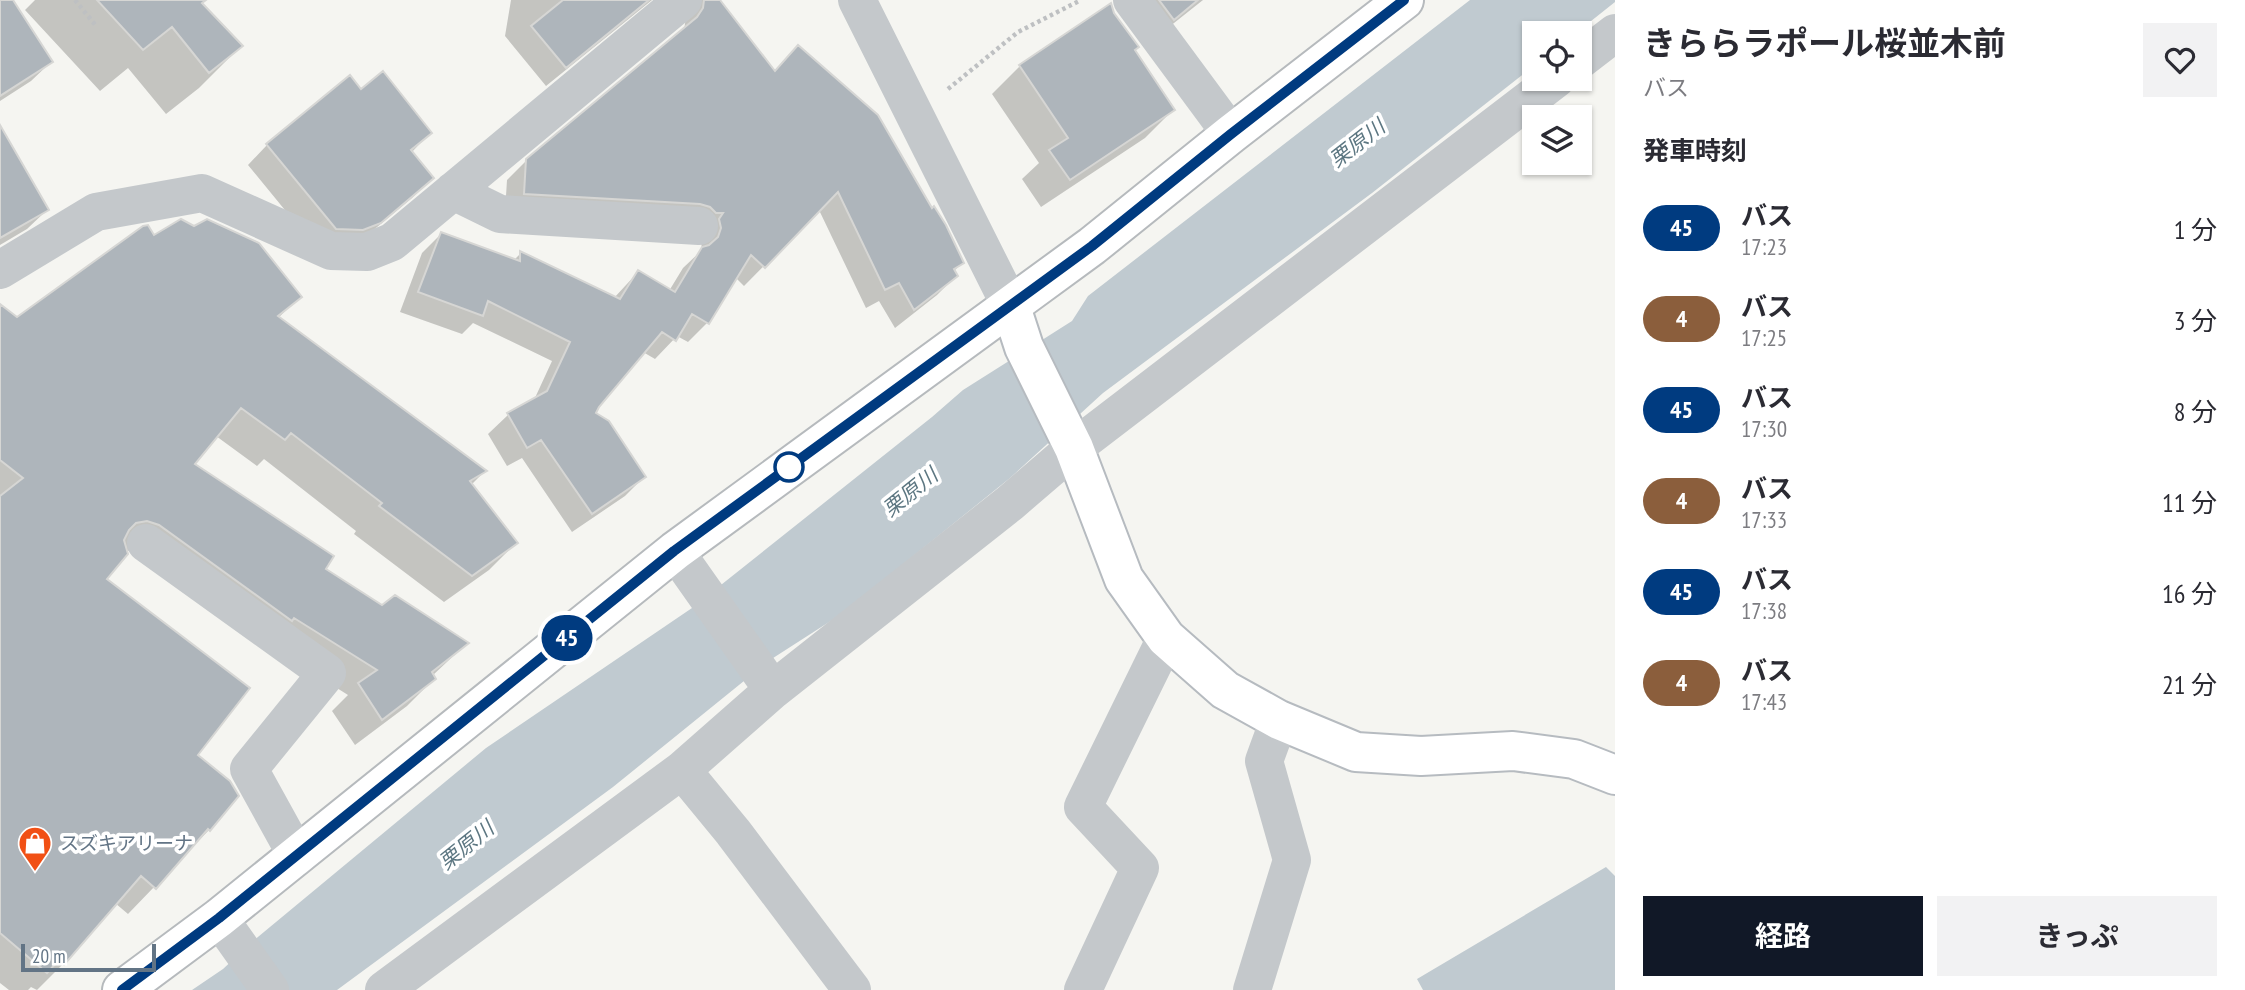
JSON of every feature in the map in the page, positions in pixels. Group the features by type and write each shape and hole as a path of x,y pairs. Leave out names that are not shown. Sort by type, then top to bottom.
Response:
{"main road":[{"path":"122,990 228,931 297,856 674,551 1092,246 1404,0"},
{"path":"1010,307 1024,346 1068,437 1124,579 1166,638 1225,690 1279,720 1356,751 1422,756 1513,751 1574,759 1615,775"}],"street":[{"path":"0,270 96,212 202,193 331,251 367,252 391,242 683,0"},
{"path":"857,0 1010,307"},
{"path":"1132,0 1231,134"},
{"path":"1592,51 1615,33"},
{"path":"384,990 681,770 765,678 1010,503 1068,437 1540,91"},
{"path":"453,191 500,214 699,226"},
{"path":"146,543 327,673 249,769 297,856"},
{"path":"674,551 765,678"},
{"path":"1083,990 1140,868 1083,807 1166,638"},
{"path":"1252,990 1292,860 1264,761 1279,720"},
{"path":"681,770 733,832 852,990"},
{"path":"228,931 271,990"}],"path":[{"path":"75,0 97,27"},
{"path":"915,117 1018,32 1081,0"}],"water":[{"name":"栗原川","path":"1470,0 1615,0 1591,21 1522,21 1522,75 1372,193 1103,393 1010,478 840,615 770,660 613,787 337,990 192,990 223,969 253,941 486,748 692,608 963,390 1072,321 1088,296"},
{"path":"1606,867 1615,876 1615,990 1423,990 1417,979"}],"building":[{"path":"0,0 13,0 53,62 0,96"},
{"path":"97,0 206,0 202,3 243,46 209,73 172,27 143,50"},
{"path":"563,0 649,0 566,68 531,26"},
{"path":"704,0 720,0 775,71 798,45 878,115 932,208 934,206 946,225 964,263 954,269 958,276 914,310 899,283 885,290 838,192 765,268 751,255 709,324 692,314 676,341 662,332 599,407 596,413 609,421 646,477 592,514 541,440 527,448 507,413 547,391 570,342 488,301 483,316 418,292 441,232 520,261 520,251 620,299 638,270 675,292 702,247 718,237 721,228 719,219 723,213 716,213 710,207 700,204 524,194 526,159 697,17 703,8"},
{"path":"1159,0 1198,0 1174,20"},
{"path":"1111,3 1114,13 1139,47 1135,50 1175,110 1070,180 1049,150 1068,138 1019,65"},
{"path":"383,71 432,133 411,150 434,178 381,223 363,230 336,229 266,144 350,75 361,89"},
{"path":"0,125 49,210 0,238"},
{"path":"181,219 194,226 207,219 259,243 302,297 278,316 487,471 470,481 518,543 472,576 379,506 382,503 291,433 285,440 241,408 195,464 334,556 326,569 382,605 395,595 469,643 432,672 436,679 382,720 358,683 377,670 294,618 292,621 159,525 147,521 136,523 124,540 128,554 107,579 250,688 198,755 230,781 239,796 156,889 141,876 64,965 58,961 47,973 0,933 0,496 23,478 0,460 0,304 17,317 143,226 148,225 154,235"}],"bus line":[{"name":"45","path":"122,990 219,918 674,551 1092,246 1404,0"}],"place":[{"name":"スズキアリーナ","path":"35,873"}]}
